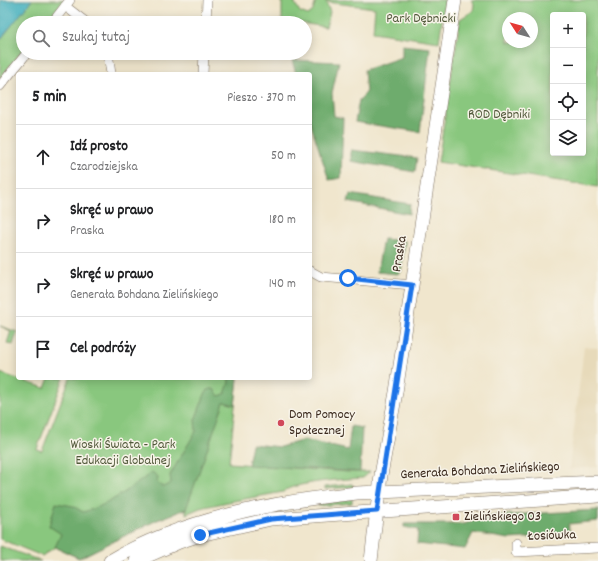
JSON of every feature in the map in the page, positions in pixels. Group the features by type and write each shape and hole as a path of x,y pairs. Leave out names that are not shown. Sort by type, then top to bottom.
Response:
{"main road":[{"name":"Praska","path":"371,561 379,492 455,0"},
{"name":"Generała Bohdana Zielińskiego","path":"110,561 144,544 178,530 213,519 336,496 379,492 598,482"},
{"path":"136,561 179,542 241,525 271,519 598,496"}],"street":[{"path":"206,16 207,0"},
{"path":"58,16 68,3 80,16"},
{"path":"0,86 21,60"},
{"path":"109,60 111,72"},
{"path":"203,72 204,60"},
{"path":"312,272 321,277 412,285"},
{"name":"Łosiówka","path":"516,543 516,552 598,548"}],"shaded area":[{"path":"584,347 598,348 598,467 569,469"}],"green space":[{"path":"32,0 64,0 51,16 19,16"},
{"name":"Park Dębnicki","path":"282,0 293,0 300,12 308,15 313,11 316,0 445,0 439,42 373,32 375,8 326,2 330,12 326,27 312,25 312,16 282,16"},
{"name":"ROD Dębniki","path":"471,0 598,0 598,187 438,162 460,19 473,11 474,4"},
{"path":"16,20 16,59 0,78 0,40"},
{"path":"402,45 430,48 420,132 355,122 359,100 366,93 364,70 402,57"},
{"path":"292,60 339,62 332,93 334,116 343,118 341,178 329,180 312,128 312,72 295,72"},
{"path":"351,150 417,158 415,172 351,161"},
{"path":"350,194 410,204 409,214 348,202"},
{"path":"383,239 405,241 401,272 397,274 377,272"},
{"path":"0,326 16,332 13,345 7,343 11,331"},
{"name":"Wioski Świata - Park Edukacji Globalnej","path":"0,373 16,378 16,380 21,380 45,388 48,380 63,380 37,449 42,451 69,380 238,380 229,463 348,472 370,472 363,478 309,483 283,492 200,508 186,514 186,509 157,520 79,558 55,547 42,556 0,539"},
{"path":"228,380 238,380 235,405 224,402 186,509 157,520 79,558 55,547 61,534 49,526 56,503 73,506 83,512 111,501 152,472 158,477 157,483 163,487 171,483 170,475 196,431 195,420 205,394 209,389 214,389 219,396 225,394"},
{"path":"351,426 362,428 360,472 248,465 252,444 280,447 304,440 348,450"},
{"path":"352,484 354,487 325,489 325,487"},
{"path":"352,499 352,503 318,506 318,504"},
{"path":"598,510 598,521 569,524 571,535 509,539 473,533 465,549 417,544 418,530 404,527 404,524 464,524 490,516"},
{"path":"0,546 41,561 0,561"}],"water":[{"path":"0,0 32,0 19,16 16,16 16,20 0,40"}],"place":[{"name":"Dom Pomocy Społecznej","path":"281,423"},
{"name":"Zielińskiego 03","path":"456,517"}],"route":[{"path":"200,535 271,519 377,511 381,475 396,392 412,285 348,278"}]}
